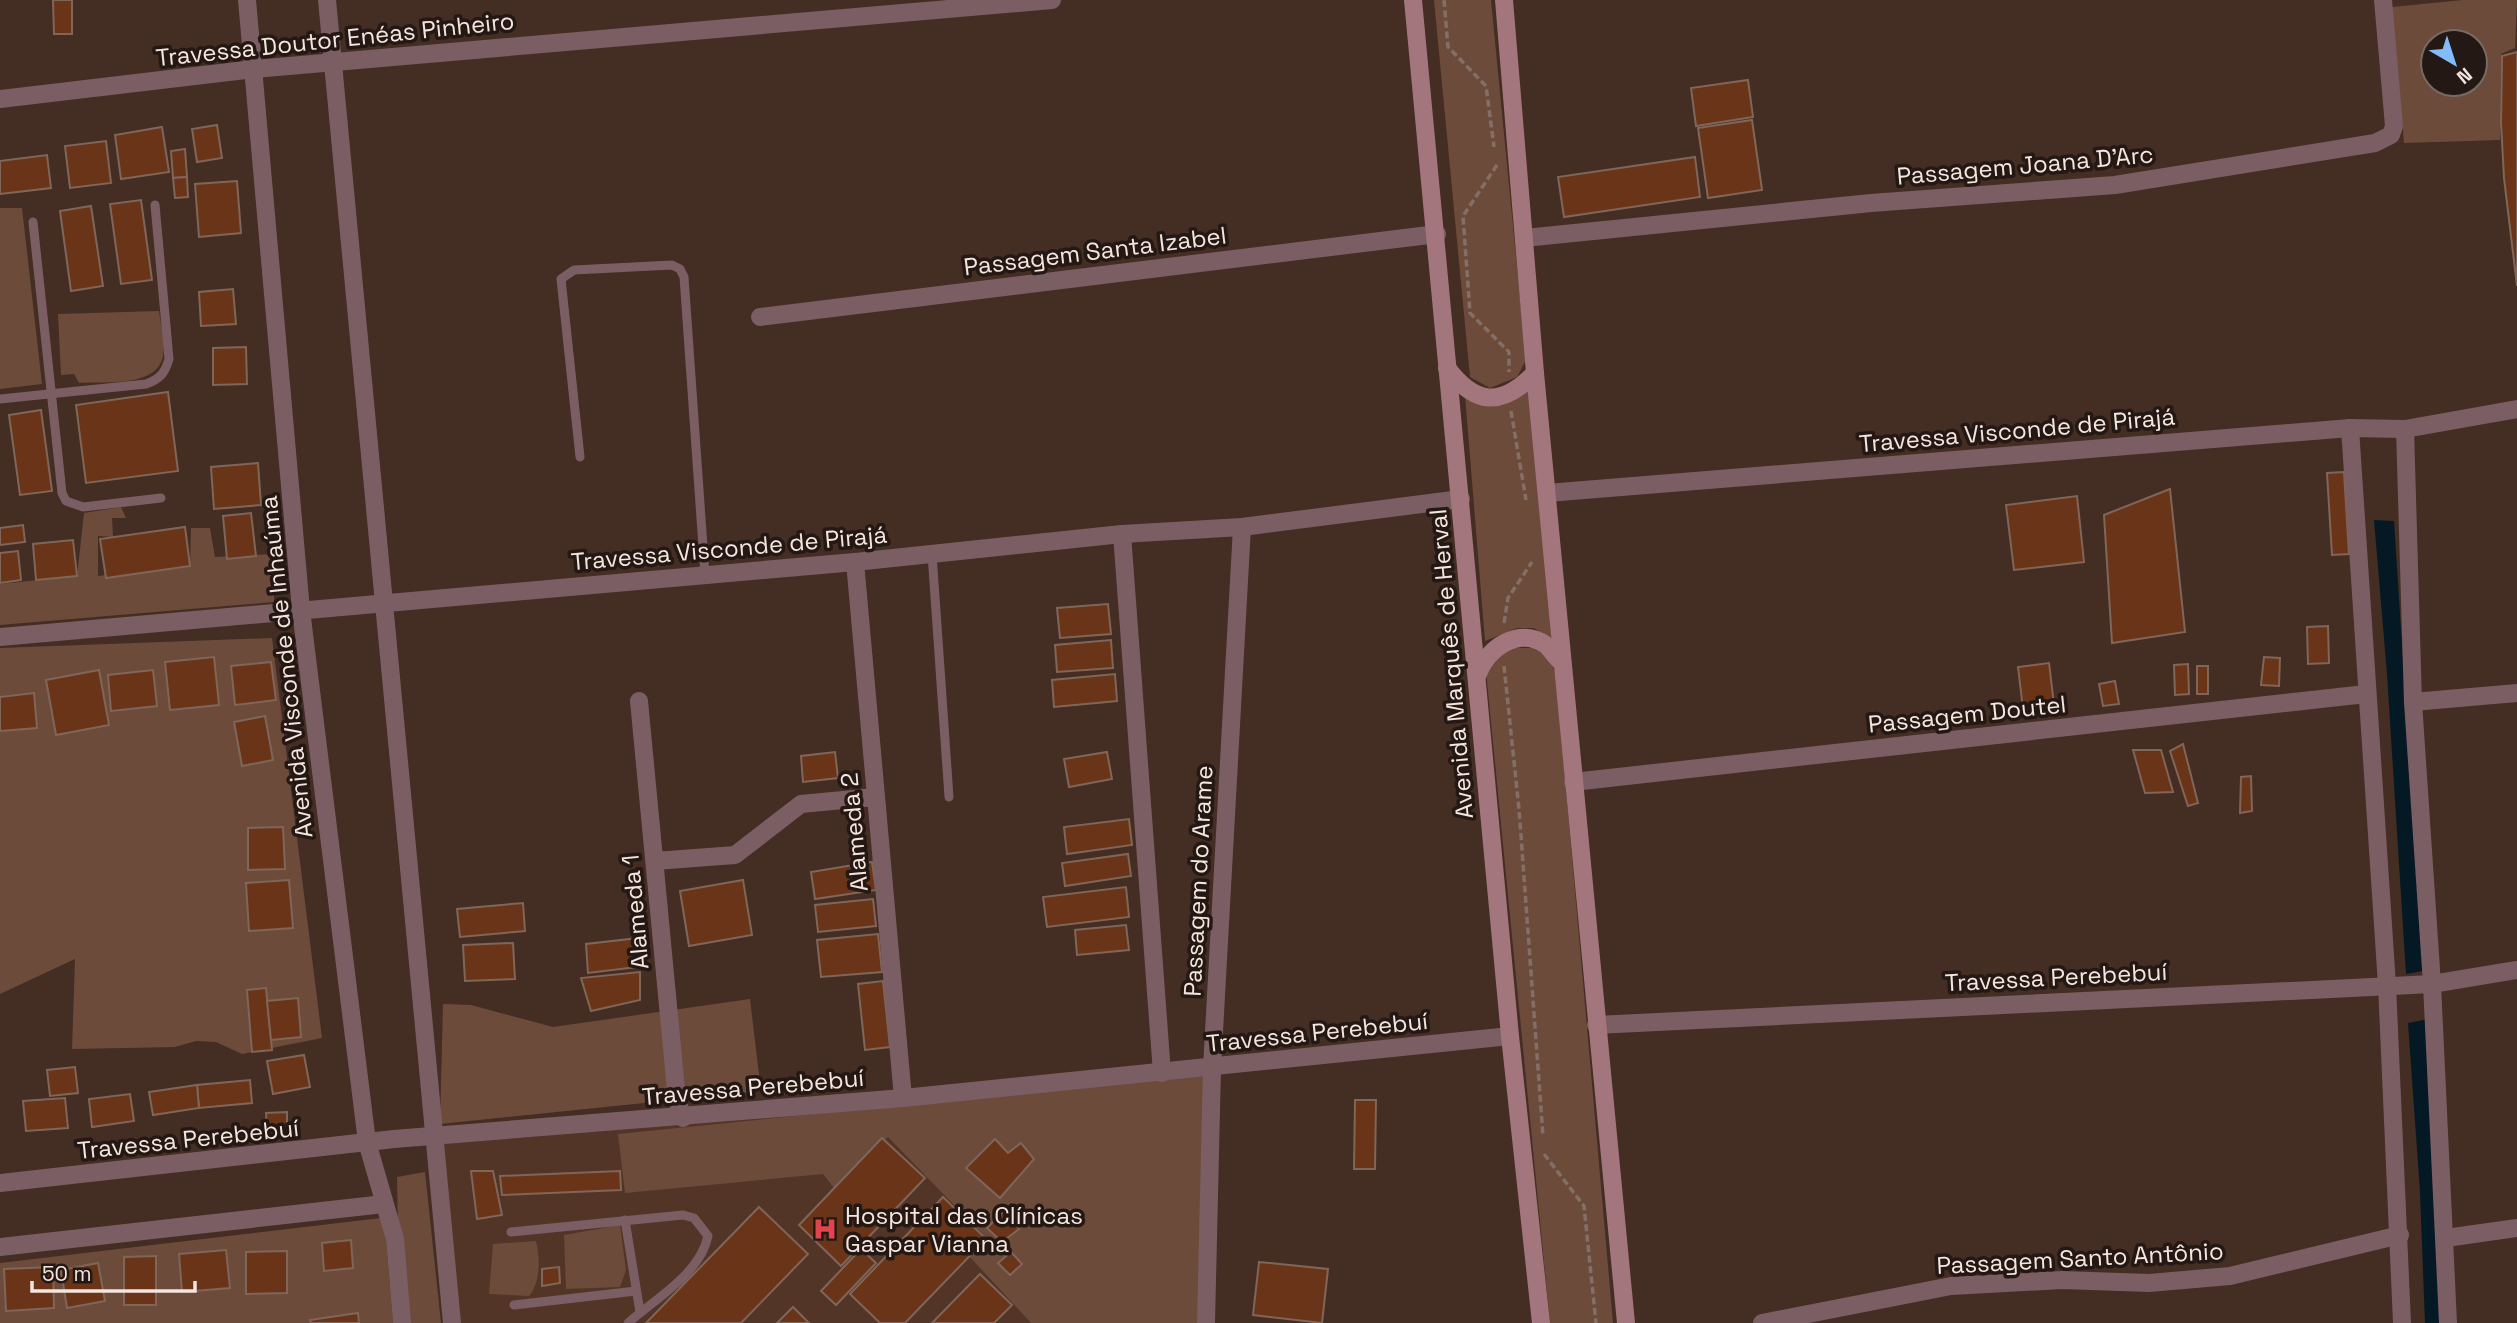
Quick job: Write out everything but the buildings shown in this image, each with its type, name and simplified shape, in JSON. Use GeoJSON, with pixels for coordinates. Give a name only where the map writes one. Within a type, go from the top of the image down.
{"type":"FeatureCollection","features":[{"type":"Feature","properties":{"kind":"main road","name":"Avenida Marquês de Herval"},"geometry":{"type":"LineString","coordinates":[[1413,0],[1510,1036],[1541,1323]]}},
{"type":"Feature","properties":{"kind":"main road"},"geometry":{"type":"LineString","coordinates":[[1504,0],[1535,373],[1626,1323]]}},
{"type":"Feature","properties":{"kind":"main road"},"geometry":{"type":"LineString","coordinates":[[1447,368],[1461,387],[1475,396],[1491,398],[1518,387],[1535,373]]}},
{"type":"Feature","properties":{"kind":"main road"},"geometry":{"type":"LineString","coordinates":[[1477,675],[1494,649],[1502,643],[1525,639],[1544,644],[1562,662]]}},
{"type":"Feature","properties":{"kind":"street","name":"Avenida Visconde de Inhaúma"},"geometry":{"type":"LineString","coordinates":[[247,0],[301,610],[367,1142],[396,1239],[402,1323]]}},
{"type":"Feature","properties":{"kind":"street"},"geometry":{"type":"LineString","coordinates":[[327,0],[452,1323]]}},
{"type":"Feature","properties":{"kind":"street","name":"Travessa Doutor Enéas Pinheiro"},"geometry":{"type":"LineString","coordinates":[[0,99],[254,69],[1052,0]]}},
{"type":"Feature","properties":{"kind":"street","name":"Passagem Joana D'Arc"},"geometry":{"type":"LineString","coordinates":[[1524,238],[1871,203],[2115,185],[2375,143],[2391,135],[2394,126],[2383,0]]}},
{"type":"Feature","properties":{"kind":"street","name":"Passagem Santa Izabel"},"geometry":{"type":"LineString","coordinates":[[760,317],[1437,234]]}},
{"type":"Feature","properties":{"kind":"street","name":"Travessa Visconde de Pirajá"},"geometry":{"type":"LineString","coordinates":[[1547,493],[2350,428],[2405,429],[2517,408]]}},
{"type":"Feature","properties":{"kind":"street","name":"Travessa Visconde de Pirajá"},"geometry":{"type":"LineString","coordinates":[[2490,415],[2517,417]]}},
{"type":"Feature","properties":{"kind":"street"},"geometry":{"type":"LineString","coordinates":[[2350,428],[2387,985],[2402,1323]]}},
{"type":"Feature","properties":{"kind":"street"},"geometry":{"type":"LineString","coordinates":[[2405,429],[2413,702],[2432,984],[2448,1323]]}},
{"type":"Feature","properties":{"kind":"street","name":"Travessa Visconde de Pirajá"},"geometry":{"type":"LineString","coordinates":[[0,637],[855,562],[1122,534],[1242,527],[1461,499]]}},
{"type":"Feature","properties":{"kind":"street","name":"Passagem do Arame"},"geometry":{"type":"LineString","coordinates":[[1206,1323],[1212,1068],[1242,527]]}},
{"type":"Feature","properties":{"kind":"street","name":"Passagem do Arame"},"geometry":{"type":"LineString","coordinates":[[1122,534],[1162,1073]]}},
{"type":"Feature","properties":{"kind":"street","name":"Alameda 2"},"geometry":{"type":"LineString","coordinates":[[855,562],[903,1098]]}},
{"type":"Feature","properties":{"kind":"street"},"geometry":{"type":"LineString","coordinates":[[2413,702],[2517,693]]}},
{"type":"Feature","properties":{"kind":"street","name":"Passagem Doutel"},"geometry":{"type":"LineString","coordinates":[[1573,782],[2366,694]]}},
{"type":"Feature","properties":{"kind":"street","name":"Alameda 1"},"geometry":{"type":"LineString","coordinates":[[639,701],[677,1100],[683,1118]]}},
{"type":"Feature","properties":{"kind":"street"},"geometry":{"type":"LineString","coordinates":[[654,861],[735,855],[801,804],[875,797]]}},
{"type":"Feature","properties":{"kind":"street","name":"Travessa Perebebuí"},"geometry":{"type":"LineString","coordinates":[[1596,1025],[2432,984],[2517,971]]}},
{"type":"Feature","properties":{"kind":"street","name":"Travessa Perebebuí"},"geometry":{"type":"LineString","coordinates":[[0,1183],[433,1135],[683,1118],[903,1098],[1510,1036]]}},
{"type":"Feature","properties":{"kind":"street"},"geometry":{"type":"LineString","coordinates":[[0,1247],[384,1204]]}},
{"type":"Feature","properties":{"kind":"street"},"geometry":{"type":"LineString","coordinates":[[2446,1238],[2517,1228]]}},
{"type":"Feature","properties":{"kind":"street","name":"Passagem Santo Antônio"},"geometry":{"type":"LineString","coordinates":[[1762,1323],[1951,1286],[2049,1280],[2149,1283],[2230,1276],[2400,1235]]}},
{"type":"Feature","properties":{"kind":"lane"},"geometry":{"type":"LineString","coordinates":[[0,400],[146,384],[158,380],[165,372],[169,359],[155,205]]}},
{"type":"Feature","properties":{"kind":"lane"},"geometry":{"type":"LineString","coordinates":[[33,222],[54,394],[62,493],[66,501],[83,507],[160,498]]}},
{"type":"Feature","properties":{"kind":"lane"},"geometry":{"type":"LineString","coordinates":[[580,457],[561,279],[574,270],[672,265],[680,269],[684,276],[705,575]]}},
{"type":"Feature","properties":{"kind":"lane"},"geometry":{"type":"LineString","coordinates":[[932,554],[949,797]]}},
{"type":"Feature","properties":{"kind":"lane"},"geometry":{"type":"LineString","coordinates":[[511,1231],[683,1215],[694,1218],[708,1236],[704,1251],[692,1268],[628,1323]]}},
{"type":"Feature","properties":{"kind":"lane"},"geometry":{"type":"LineString","coordinates":[[625,1220],[640,1312]]}},
{"type":"Feature","properties":{"kind":"lane"},"geometry":{"type":"LineString","coordinates":[[514,1305],[636,1291]]}},
{"type":"Feature","properties":{"kind":"shaded area"},"geometry":{"type":"Polygon","coordinates":[[[1434,0],[1491,0],[1526,360],[1517,377],[1490,388],[1470,377],[1434,0]]]}},
{"type":"Feature","properties":{"kind":"shaded area"},"geometry":{"type":"Polygon","coordinates":[[[2463,0],[2517,0],[2515,48],[2501,54],[2500,140],[2404,143],[2392,7],[2463,0]]]}},
{"type":"Feature","properties":{"kind":"shaded area"},"geometry":{"type":"Polygon","coordinates":[[[0,208],[22,208],[42,384],[0,389],[0,208]]]}},
{"type":"Feature","properties":{"kind":"shaded area"},"geometry":{"type":"Polygon","coordinates":[[[159,311],[163,356],[159,366],[151,373],[128,381],[79,383],[74,374],[61,375],[58,314],[159,311]]]}},
{"type":"Feature","properties":{"kind":"shaded area"},"geometry":{"type":"Polygon","coordinates":[[[1532,384],[1552,641],[1534,628],[1517,628],[1485,641],[1465,395],[1532,384]]]}},
{"type":"Feature","properties":{"kind":"shaded area"},"geometry":{"type":"Polygon","coordinates":[[[121,507],[126,518],[112,518],[113,537],[98,536],[98,576],[190,566],[191,528],[210,528],[215,557],[274,554],[274,602],[0,625],[0,584],[77,576],[84,513],[121,507]]]}},
{"type":"Feature","properties":{"kind":"shaded area"},"geometry":{"type":"Polygon","coordinates":[[[272,638],[322,1038],[242,1054],[216,1042],[196,1041],[175,1047],[72,1049],[75,959],[0,994],[0,648],[272,638]]]}},
{"type":"Feature","properties":{"kind":"shaded area"},"geometry":{"type":"Polygon","coordinates":[[[1512,648],[1532,648],[1549,656],[1556,675],[1613,1323],[1550,1323],[1486,671],[1496,656],[1512,648]]]}},
{"type":"Feature","properties":{"kind":"shaded area"},"geometry":{"type":"Polygon","coordinates":[[[750,999],[761,1091],[440,1124],[443,1004],[471,1005],[553,1027],[750,999]]]}},
{"type":"Feature","properties":{"kind":"shaded area"},"geometry":{"type":"Polygon","coordinates":[[[1207,1074],[1202,1323],[1031,1323],[969,1256],[986,1238],[888,1137],[834,1188],[823,1174],[625,1193],[618,1134],[1207,1074]]]}},
{"type":"Feature","properties":{"kind":"shaded area","name":"Hospital das Clínicas Gaspar Vianna"},"geometry":{"type":"Polygon","coordinates":[[[903,1098],[1206,1323],[452,1323],[433,1135],[903,1098]]]}},
{"type":"Feature","properties":{"kind":"shaded area"},"geometry":{"type":"Polygon","coordinates":[[[425,1172],[441,1323],[400,1323],[397,1177],[425,1172]]]}},
{"type":"Feature","properties":{"kind":"shaded area"},"geometry":{"type":"Polygon","coordinates":[[[381,1218],[386,1240],[393,1323],[0,1323],[0,1263],[381,1218]]]}},
{"type":"Feature","properties":{"kind":"shaded area"},"geometry":{"type":"Polygon","coordinates":[[[620,1225],[626,1270],[620,1287],[566,1289],[564,1235],[620,1225]]]}},
{"type":"Feature","properties":{"kind":"shaded area"},"geometry":{"type":"Polygon","coordinates":[[[536,1241],[538,1270],[536,1284],[529,1296],[489,1294],[493,1244],[536,1241]]]}},
{"type":"Feature","properties":{"kind":"water"},"geometry":{"type":"Polygon","coordinates":[[[2374,520],[2394,521],[2423,971],[2406,974],[2387,674],[2374,520]]]}},
{"type":"Feature","properties":{"kind":"water"},"geometry":{"type":"Polygon","coordinates":[[[2428,1019],[2445,1323],[2425,1323],[2420,1192],[2408,1023],[2428,1019]]]}},
{"type":"Feature","properties":{"kind":"place","name":"Hospital das Clínicas Gaspar Vianna"},"geometry":{"type":"Point","coordinates":[825,1229]}}]}
